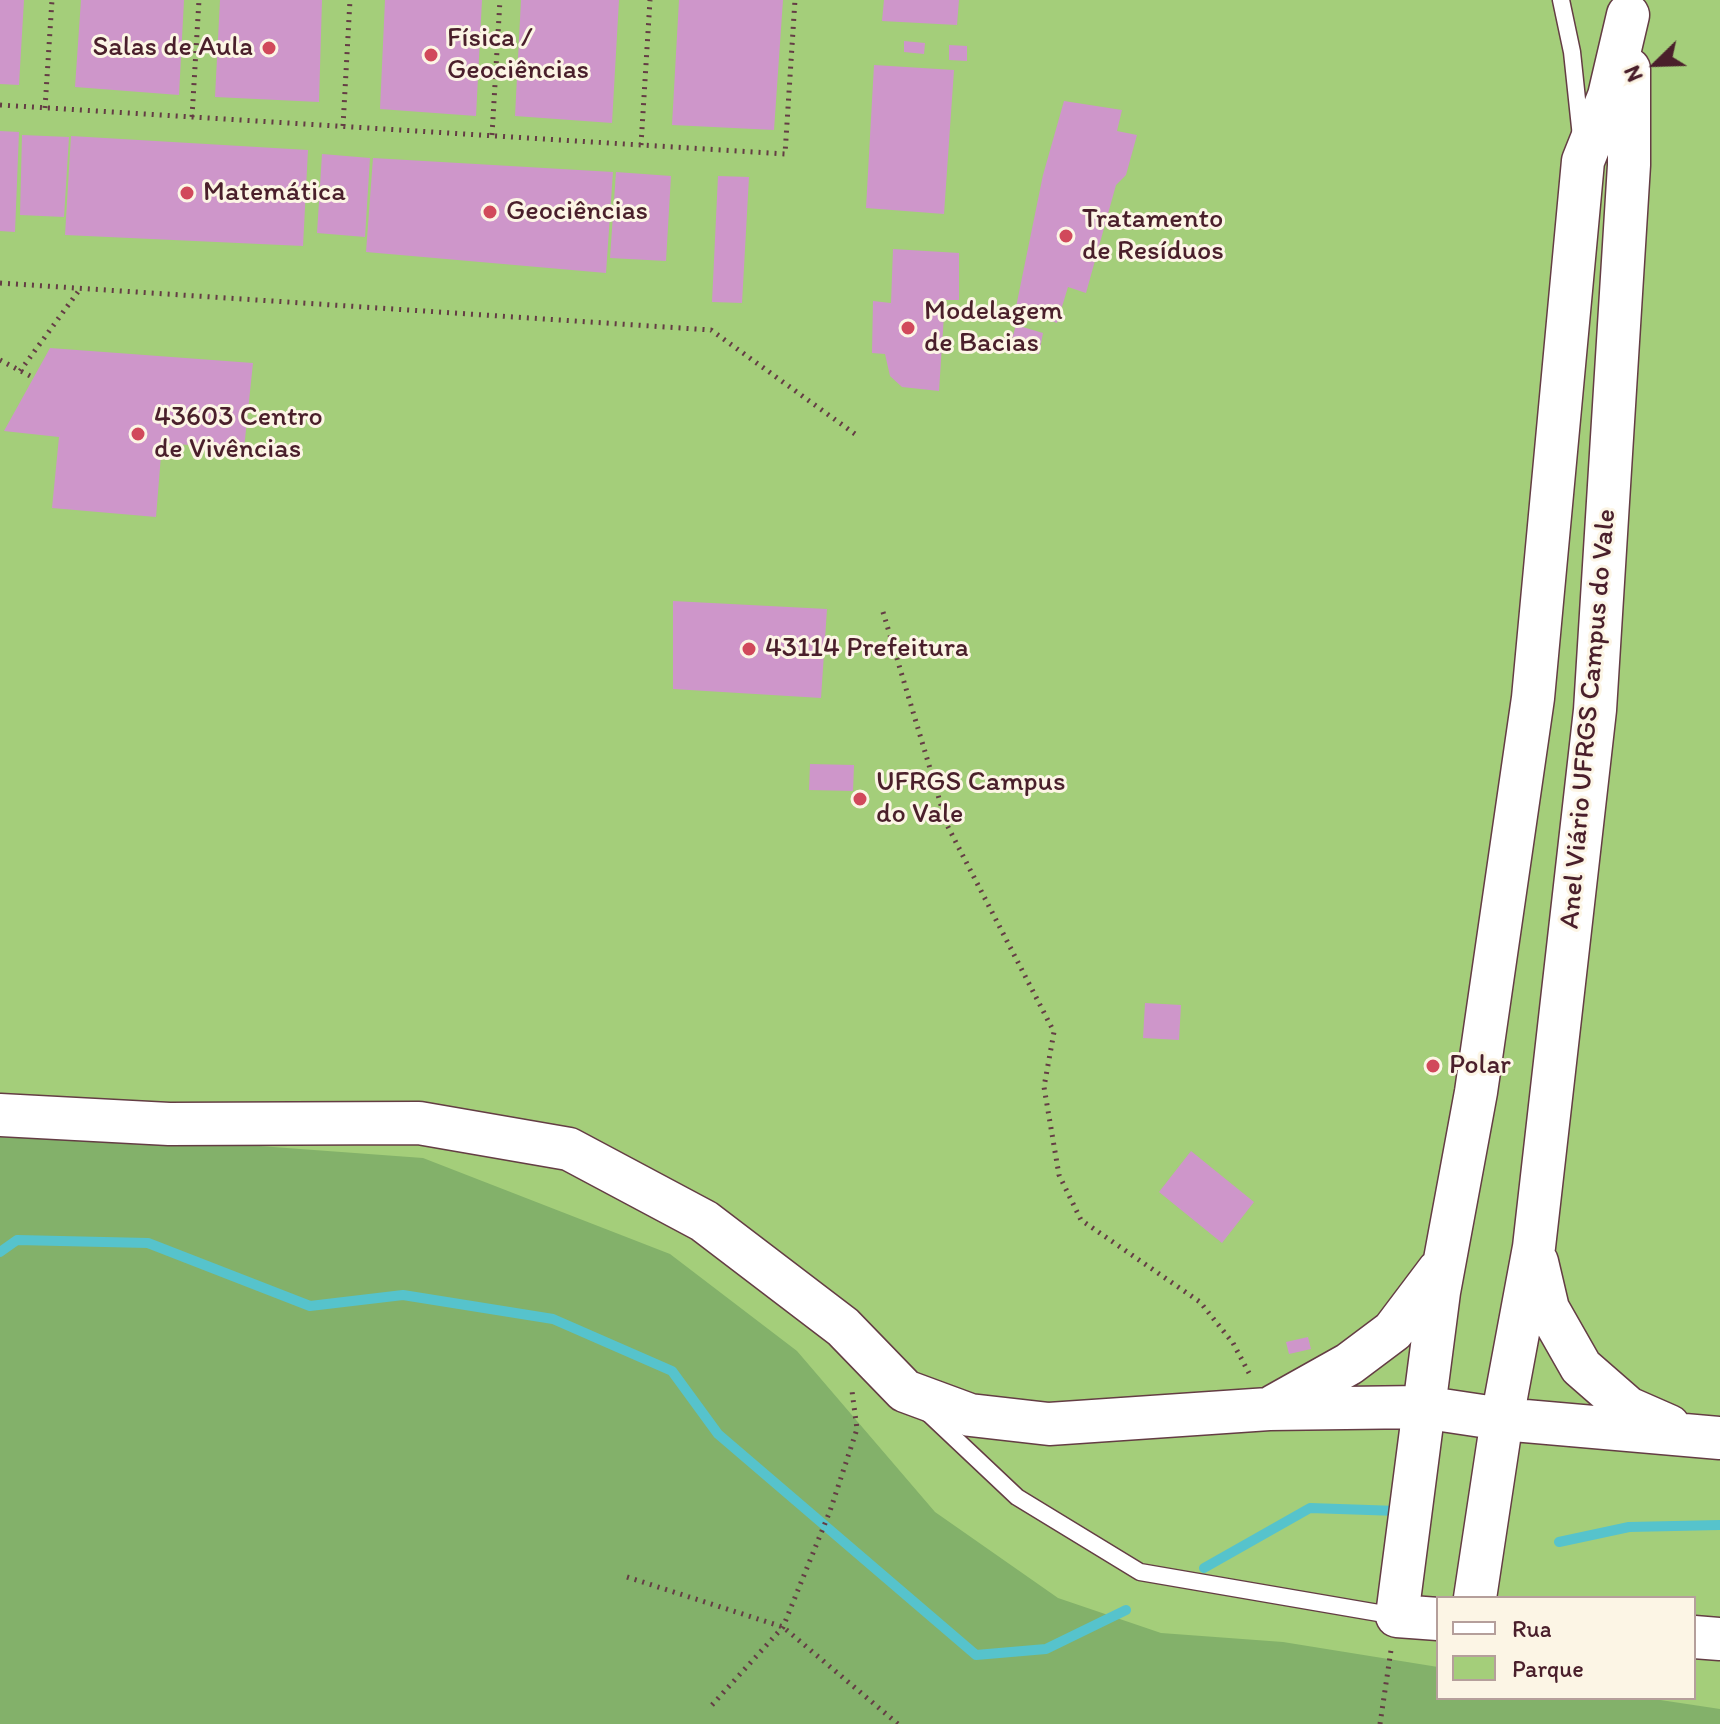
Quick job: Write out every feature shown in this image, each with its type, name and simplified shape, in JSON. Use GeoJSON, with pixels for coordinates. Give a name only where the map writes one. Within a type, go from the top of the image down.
{"type":"FeatureCollection","features":[{"type":"Feature","properties":{"kind":"street","name":"Anel Viário UFRGS Campus do Vale"},"geometry":{"type":"LineString","coordinates":[[1397,1616],[1422,1407],[1443,1266],[1476,1092],[1533,698],[1583,161],[1609,96],[1627,8]]}},
{"type":"Feature","properties":{"kind":"street","name":"Anel Viário UFRGS Campus do Vale"},"geometry":{"type":"LineString","coordinates":[[1475,1596],[1508,1420],[1534,1247],[1595,710],[1629,165],[1627,8]]}},
{"type":"Feature","properties":{"kind":"street"},"geometry":{"type":"LineString","coordinates":[[0,1115],[169,1124],[419,1123],[569,1149],[704,1221],[843,1327],[905,1391],[970,1415],[1049,1424],[1269,1409],[1422,1407],[1508,1420],[1704,1436]]}},
{"type":"Feature","properties":{"kind":"street"},"geometry":{"type":"LineString","coordinates":[[1534,1247],[1548,1309],[1581,1367],[1628,1408],[1704,1436]]}},
{"type":"Feature","properties":{"kind":"street"},"geometry":{"type":"LineString","coordinates":[[1269,1409],[1349,1364],[1393,1331],[1443,1266]]}},
{"type":"Feature","properties":{"kind":"street","name":"Anel Viário UFRGS Campus do Vale"},"geometry":{"type":"LineString","coordinates":[[1490,1596],[1508,1420]]}},
{"type":"Feature","properties":{"kind":"street"},"geometry":{"type":"LineString","coordinates":[[1397,1616],[1436,1619]]}},
{"type":"Feature","properties":{"kind":"street"},"geometry":{"type":"LineString","coordinates":[[1696,1637],[1720,1639]]}},
{"type":"Feature","properties":{"kind":"lane"},"geometry":{"type":"LineString","coordinates":[[1561,0],[1572,52],[1583,161]]}},
{"type":"Feature","properties":{"kind":"lane"},"geometry":{"type":"LineString","coordinates":[[905,1391],[1017,1497],[1140,1572],[1397,1616]]}},
{"type":"Feature","properties":{"kind":"path"},"geometry":{"type":"LineString","coordinates":[[45,108],[52,0]]}},
{"type":"Feature","properties":{"kind":"path"},"geometry":{"type":"LineString","coordinates":[[192,117],[199,0]]}},
{"type":"Feature","properties":{"kind":"path"},"geometry":{"type":"LineString","coordinates":[[343,126],[350,0]]}},
{"type":"Feature","properties":{"kind":"path"},"geometry":{"type":"LineString","coordinates":[[492,135],[500,0]]}},
{"type":"Feature","properties":{"kind":"path"},"geometry":{"type":"LineString","coordinates":[[641,145],[650,0]]}},
{"type":"Feature","properties":{"kind":"path"},"geometry":{"type":"LineString","coordinates":[[0,105],[785,154],[795,0]]}},
{"type":"Feature","properties":{"kind":"path"},"geometry":{"type":"LineString","coordinates":[[0,283],[711,330],[855,434]]}},
{"type":"Feature","properties":{"kind":"path"},"geometry":{"type":"LineString","coordinates":[[20,371],[80,289]]}},
{"type":"Feature","properties":{"kind":"path"},"geometry":{"type":"LineString","coordinates":[[0,360],[34,378]]}},
{"type":"Feature","properties":{"kind":"path"},"geometry":{"type":"LineString","coordinates":[[883,612],[947,825],[1054,1032],[1044,1087],[1059,1175],[1081,1220],[1200,1302],[1233,1343],[1269,1409]]}},
{"type":"Feature","properties":{"kind":"path"},"geometry":{"type":"LineString","coordinates":[[712,1705],[783,1627],[830,1511],[857,1429],[851,1385]]}},
{"type":"Feature","properties":{"kind":"path"},"geometry":{"type":"LineString","coordinates":[[627,1577],[783,1627],[898,1724]]}},
{"type":"Feature","properties":{"kind":"path"},"geometry":{"type":"LineString","coordinates":[[1380,1724],[1397,1616]]}},
{"type":"Feature","properties":{"kind":"green space","name":"UFRGS Campus do Vale"},"geometry":{"type":"Polygon","coordinates":[[[0,0],[1720,0],[1720,1724],[0,1724],[0,0]]]}},
{"type":"Feature","properties":{"kind":"green space"},"geometry":{"type":"Polygon","coordinates":[[[0,1127],[423,1158],[670,1254],[797,1351],[935,1512],[1058,1598],[1161,1633],[1283,1642],[1436,1667],[1436,1700],[1660,1700],[1720,1709],[1720,1724],[0,1724],[0,1127]]]}},
{"type":"Feature","properties":{"kind":"building"},"geometry":{"type":"Polygon","coordinates":[[[0,0],[24,0],[19,85],[0,84],[0,0]]]}},
{"type":"Feature","properties":{"kind":"building","name":"Salas de Aula"},"geometry":{"type":"Polygon","coordinates":[[[81,0],[184,0],[179,95],[75,87],[81,0]]]}},
{"type":"Feature","properties":{"kind":"building","name":"Salas de Aula"},"geometry":{"type":"Polygon","coordinates":[[[220,0],[322,0],[319,102],[215,97],[220,0]]]}},
{"type":"Feature","properties":{"kind":"building","name":"Física / Geociências"},"geometry":{"type":"Polygon","coordinates":[[[385,0],[482,0],[476,116],[380,109],[385,0]]]}},
{"type":"Feature","properties":{"kind":"building","name":"Geociências"},"geometry":{"type":"Polygon","coordinates":[[[521,0],[619,0],[612,123],[515,116],[521,0]]]}},
{"type":"Feature","properties":{"kind":"building","name":"Geociências"},"geometry":{"type":"Polygon","coordinates":[[[679,0],[783,0],[774,130],[672,125],[679,0]]]}},
{"type":"Feature","properties":{"kind":"building"},"geometry":{"type":"Polygon","coordinates":[[[884,0],[959,0],[957,25],[882,21],[884,0]]]}},
{"type":"Feature","properties":{"kind":"building"},"geometry":{"type":"Polygon","coordinates":[[[904,41],[925,43],[924,54],[904,52],[904,41]]]}},
{"type":"Feature","properties":{"kind":"building"},"geometry":{"type":"Polygon","coordinates":[[[949,45],[967,46],[967,61],[949,60],[949,45]]]}},
{"type":"Feature","properties":{"kind":"building"},"geometry":{"type":"Polygon","coordinates":[[[874,65],[954,70],[944,214],[866,208],[874,65]]]}},
{"type":"Feature","properties":{"kind":"building","name":"Tratamento de Resíduos"},"geometry":{"type":"Polygon","coordinates":[[[1064,101],[1122,110],[1117,131],[1137,135],[1126,175],[1116,185],[1086,293],[1068,287],[1057,323],[1016,307],[1043,175],[1064,101]]]}},
{"type":"Feature","properties":{"kind":"building"},"geometry":{"type":"Polygon","coordinates":[[[0,131],[19,132],[15,232],[0,231],[0,131]]]}},
{"type":"Feature","properties":{"kind":"building"},"geometry":{"type":"Polygon","coordinates":[[[22,135],[69,137],[64,217],[20,215],[22,135]]]}},
{"type":"Feature","properties":{"kind":"building","name":"Matemática"},"geometry":{"type":"Polygon","coordinates":[[[71,136],[308,150],[303,246],[65,235],[71,136]]]}},
{"type":"Feature","properties":{"kind":"building"},"geometry":{"type":"Polygon","coordinates":[[[322,154],[370,158],[365,237],[317,233],[322,154]]]}},
{"type":"Feature","properties":{"kind":"building","name":"Geociências"},"geometry":{"type":"Polygon","coordinates":[[[373,158],[613,172],[606,273],[366,252],[373,158]]]}},
{"type":"Feature","properties":{"kind":"building"},"geometry":{"type":"Polygon","coordinates":[[[616,172],[671,176],[666,261],[610,258],[616,172]]]}},
{"type":"Feature","properties":{"kind":"building"},"geometry":{"type":"Polygon","coordinates":[[[718,176],[749,177],[742,303],[712,302],[718,176]]]}},
{"type":"Feature","properties":{"kind":"building","name":"Modelagem de Bacias"},"geometry":{"type":"Polygon","coordinates":[[[893,249],[959,253],[959,300],[945,300],[939,391],[902,387],[890,376],[885,354],[872,353],[873,301],[891,303],[893,249]]]}},
{"type":"Feature","properties":{"kind":"building"},"geometry":{"type":"Polygon","coordinates":[[[1016,325],[1043,333],[1039,354],[1010,346],[1016,325]]]}},
{"type":"Feature","properties":{"kind":"building","name":"43603 Centro de Vivências"},"geometry":{"type":"Polygon","coordinates":[[[50,348],[253,363],[244,449],[162,443],[156,517],[52,508],[59,437],[4,431],[50,348]]]}},
{"type":"Feature","properties":{"kind":"building","name":"43114 Prefeitura"},"geometry":{"type":"Polygon","coordinates":[[[673,601],[827,609],[821,698],[673,689],[673,601]]]}},
{"type":"Feature","properties":{"kind":"building"},"geometry":{"type":"Polygon","coordinates":[[[810,764],[854,765],[853,791],[809,790],[810,764]]]}},
{"type":"Feature","properties":{"kind":"building"},"geometry":{"type":"Polygon","coordinates":[[[1145,1003],[1181,1005],[1179,1040],[1143,1038],[1145,1003]]]}},
{"type":"Feature","properties":{"kind":"building"},"geometry":{"type":"Polygon","coordinates":[[[1191,1151],[1254,1202],[1222,1243],[1159,1192],[1191,1151]]]}},
{"type":"Feature","properties":{"kind":"building"},"geometry":{"type":"Polygon","coordinates":[[[1308,1337],[1311,1349],[1289,1354],[1286,1342],[1308,1337]]]}},
{"type":"Feature","properties":{"kind":"waterway"},"geometry":{"type":"LineString","coordinates":[[0,1252],[17,1240],[148,1243],[310,1306],[403,1295],[553,1319],[672,1371],[718,1434],[976,1655],[1046,1649],[1126,1610]]}},
{"type":"Feature","properties":{"kind":"waterway"},"geometry":{"type":"LineString","coordinates":[[1204,1568],[1310,1508],[1398,1511]]}},
{"type":"Feature","properties":{"kind":"waterway"},"geometry":{"type":"LineString","coordinates":[[1559,1542],[1629,1527],[1720,1525]]}},
{"type":"Feature","properties":{"kind":"place","name":"Salas de Aula"},"geometry":{"type":"Point","coordinates":[269,48]}},
{"type":"Feature","properties":{"kind":"place","name":"Física / Geociências"},"geometry":{"type":"Point","coordinates":[431,55]}},
{"type":"Feature","properties":{"kind":"place","name":"Matemática"},"geometry":{"type":"Point","coordinates":[187,193]}},
{"type":"Feature","properties":{"kind":"place","name":"Geociências"},"geometry":{"type":"Point","coordinates":[490,212]}},
{"type":"Feature","properties":{"kind":"place","name":"Tratamento de Resíduos"},"geometry":{"type":"Point","coordinates":[1066,236]}},
{"type":"Feature","properties":{"kind":"place","name":"Modelagem de Bacias"},"geometry":{"type":"Point","coordinates":[908,328]}},
{"type":"Feature","properties":{"kind":"place","name":"43603 Centro de Vivências"},"geometry":{"type":"Point","coordinates":[138,434]}},
{"type":"Feature","properties":{"kind":"place","name":"43114 Prefeitura"},"geometry":{"type":"Point","coordinates":[749,649]}},
{"type":"Feature","properties":{"kind":"place","name":"UFRGS Campus do Vale"},"geometry":{"type":"Point","coordinates":[860,799]}},
{"type":"Feature","properties":{"kind":"place","name":"Polar"},"geometry":{"type":"Point","coordinates":[1433,1066]}}]}
